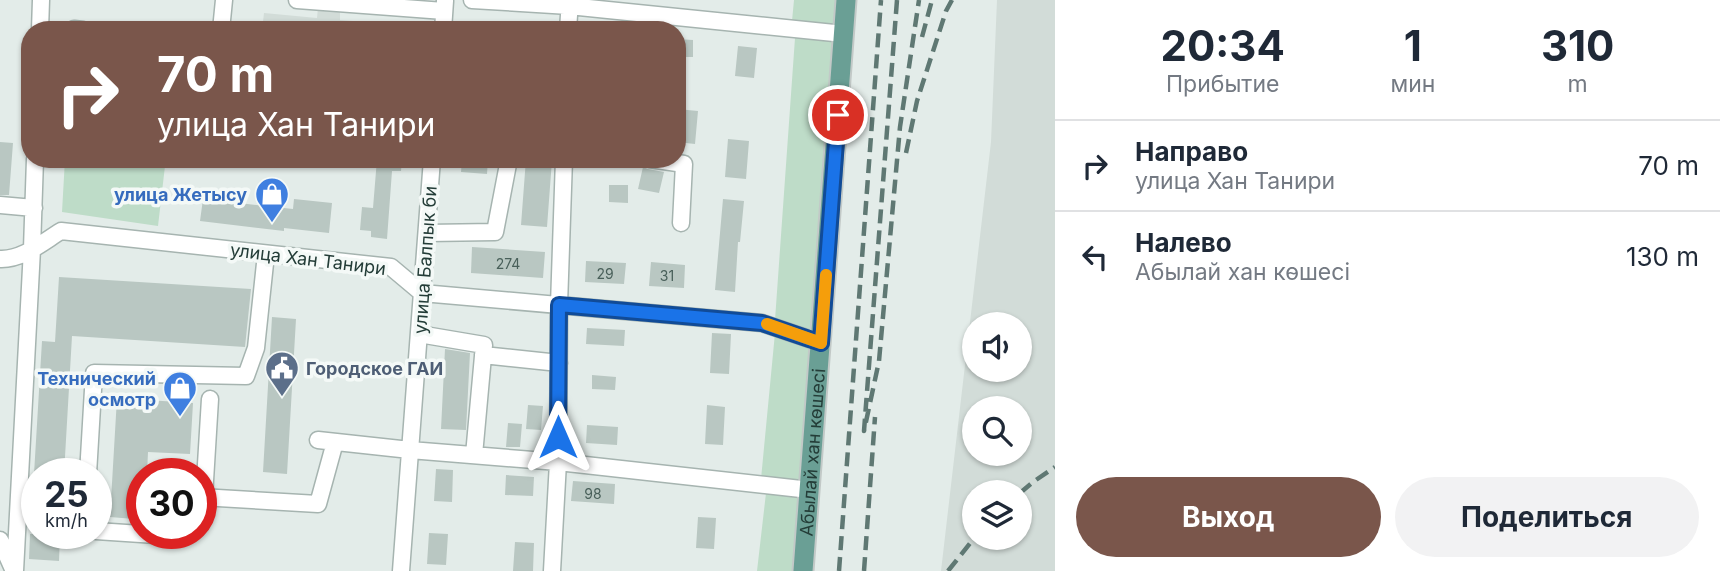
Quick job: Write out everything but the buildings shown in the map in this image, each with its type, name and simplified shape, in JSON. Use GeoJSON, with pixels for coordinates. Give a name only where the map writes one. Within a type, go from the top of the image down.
{"type":"FeatureCollection","features":[{"type":"Feature","properties":{"kind":"main road","name":"Абылай хан көшесі"},"geometry":{"type":"LineString","coordinates":[[803,571],[846,0]]}},
{"type":"Feature","properties":{"kind":"street"},"geometry":{"type":"LineString","coordinates":[[40,21],[41,0]]}},
{"type":"Feature","properties":{"kind":"street"},"geometry":{"type":"LineString","coordinates":[[222,21],[224,0]]}},
{"type":"Feature","properties":{"kind":"street"},"geometry":{"type":"LineString","coordinates":[[296,0],[445,5]]}},
{"type":"Feature","properties":{"kind":"street"},"geometry":{"type":"LineString","coordinates":[[472,0],[644,7],[844,34]]}},
{"type":"Feature","properties":{"kind":"street"},"geometry":{"type":"LineString","coordinates":[[568,21],[569,3]]}},
{"type":"Feature","properties":{"kind":"street"},"geometry":{"type":"LineString","coordinates":[[14,571],[35,168]]}},
{"type":"Feature","properties":{"kind":"street","name":"улица Балпык би"},"geometry":{"type":"LineString","coordinates":[[401,571],[431,168]]}},
{"type":"Feature","properties":{"kind":"street"},"geometry":{"type":"LineString","coordinates":[[427,233],[495,232],[507,168]]}},
{"type":"Feature","properties":{"kind":"street"},"geometry":{"type":"LineString","coordinates":[[552,571],[558,462],[564,168]]}},
{"type":"Feature","properties":{"kind":"street"},"geometry":{"type":"LineString","coordinates":[[681,223],[684,168]]}},
{"type":"Feature","properties":{"kind":"street"},"geometry":{"type":"LineString","coordinates":[[0,205],[34,208]]}},
{"type":"Feature","properties":{"kind":"street","name":"улица Хан Танири"},"geometry":{"type":"LineString","coordinates":[[0,259],[10,260],[61,231],[391,267],[422,293]]}},
{"type":"Feature","properties":{"kind":"street"},"geometry":{"type":"LineString","coordinates":[[89,458],[94,373],[246,376],[256,348],[266,254]]}},
{"type":"Feature","properties":{"kind":"street"},"geometry":{"type":"LineString","coordinates":[[422,293],[762,323],[821,343]]}},
{"type":"Feature","properties":{"kind":"street"},"geometry":{"type":"LineString","coordinates":[[419,334],[484,345],[474,455]]}},
{"type":"Feature","properties":{"kind":"street"},"geometry":{"type":"LineString","coordinates":[[483,355],[559,363]]}},
{"type":"Feature","properties":{"kind":"street"},"geometry":{"type":"LineString","coordinates":[[206,458],[210,399]]}},
{"type":"Feature","properties":{"kind":"street"},"geometry":{"type":"LineString","coordinates":[[318,440],[558,462],[810,490]]}},
{"type":"Feature","properties":{"kind":"street"},"geometry":{"type":"LineString","coordinates":[[217,498],[318,504],[335,442]]}},
{"type":"Feature","properties":{"kind":"street"},"geometry":{"type":"LineString","coordinates":[[0,540],[14,571]]}},
{"type":"Feature","properties":{"kind":"shaded area"},"geometry":{"type":"Polygon","coordinates":[[[997,0],[1055,0],[1055,571],[941,571],[963,382],[1032,382],[1032,312],[971,312],[991,142],[997,0]]]}},
{"type":"Feature","properties":{"kind":"shaded area"},"geometry":{"type":"Polygon","coordinates":[[[318,8],[340,10],[340,20],[353,21],[263,21],[264,13],[317,18],[318,8]]]}},
{"type":"Feature","properties":{"kind":"green space"},"geometry":{"type":"Polygon","coordinates":[[[794,0],[841,0],[839,30],[792,21],[794,0]]]}},
{"type":"Feature","properties":{"kind":"green space"},"geometry":{"type":"Polygon","coordinates":[[[795,38],[836,41],[815,333],[775,320],[795,38]]]}},
{"type":"Feature","properties":{"kind":"green space"},"geometry":{"type":"Polygon","coordinates":[[[64,168],[165,168],[158,226],[62,212],[64,168]]]}},
{"type":"Feature","properties":{"kind":"green space"},"geometry":{"type":"Polygon","coordinates":[[[775,333],[816,348],[806,486],[761,479],[775,333]]]}},
{"type":"Feature","properties":{"kind":"green space"},"geometry":{"type":"Polygon","coordinates":[[[766,493],[806,495],[800,571],[757,571],[766,493]]]}},
{"type":"Feature","properties":{"kind":"railway"},"geometry":{"type":"LineString","coordinates":[[839,571],[881,0]]}},
{"type":"Feature","properties":{"kind":"railway"},"geometry":{"type":"LineString","coordinates":[[897,0],[864,431],[879,361],[900,127],[919,0]]}},
{"type":"Feature","properties":{"kind":"railway"},"geometry":{"type":"LineString","coordinates":[[922,37],[932,0]]}},
{"type":"Feature","properties":{"kind":"railway"},"geometry":{"type":"LineString","coordinates":[[906,153],[917,101],[952,0]]}},
{"type":"Feature","properties":{"kind":"railway"},"geometry":{"type":"LineString","coordinates":[[864,571],[875,417]]}},
{"type":"Feature","properties":{"kind":"railway"},"geometry":{"type":"LineString","coordinates":[[1032,483],[1055,467]]}},
{"type":"Feature","properties":{"kind":"railway"},"geometry":{"type":"LineString","coordinates":[[948,571],[965,550]]}},
{"type":"Feature","properties":{"kind":"slow traffic"},"geometry":{"type":"LineString","coordinates":[[767,324],[821,343],[826,275]]}},
{"type":"Feature","properties":{"kind":"place","name":"улица Жетысу"},"geometry":{"type":"Point","coordinates":[272,224]}},
{"type":"Feature","properties":{"kind":"place","name":"Городское ГАИ"},"geometry":{"type":"Point","coordinates":[282,398]}},
{"type":"Feature","properties":{"kind":"place","name":"Технический осмотр"},"geometry":{"type":"Point","coordinates":[180,418]}},
{"type":"Feature","properties":{"kind":"route"},"geometry":{"type":"LineString","coordinates":[[558,437],[559,305],[762,323],[821,343],[838,115]]}}]}
